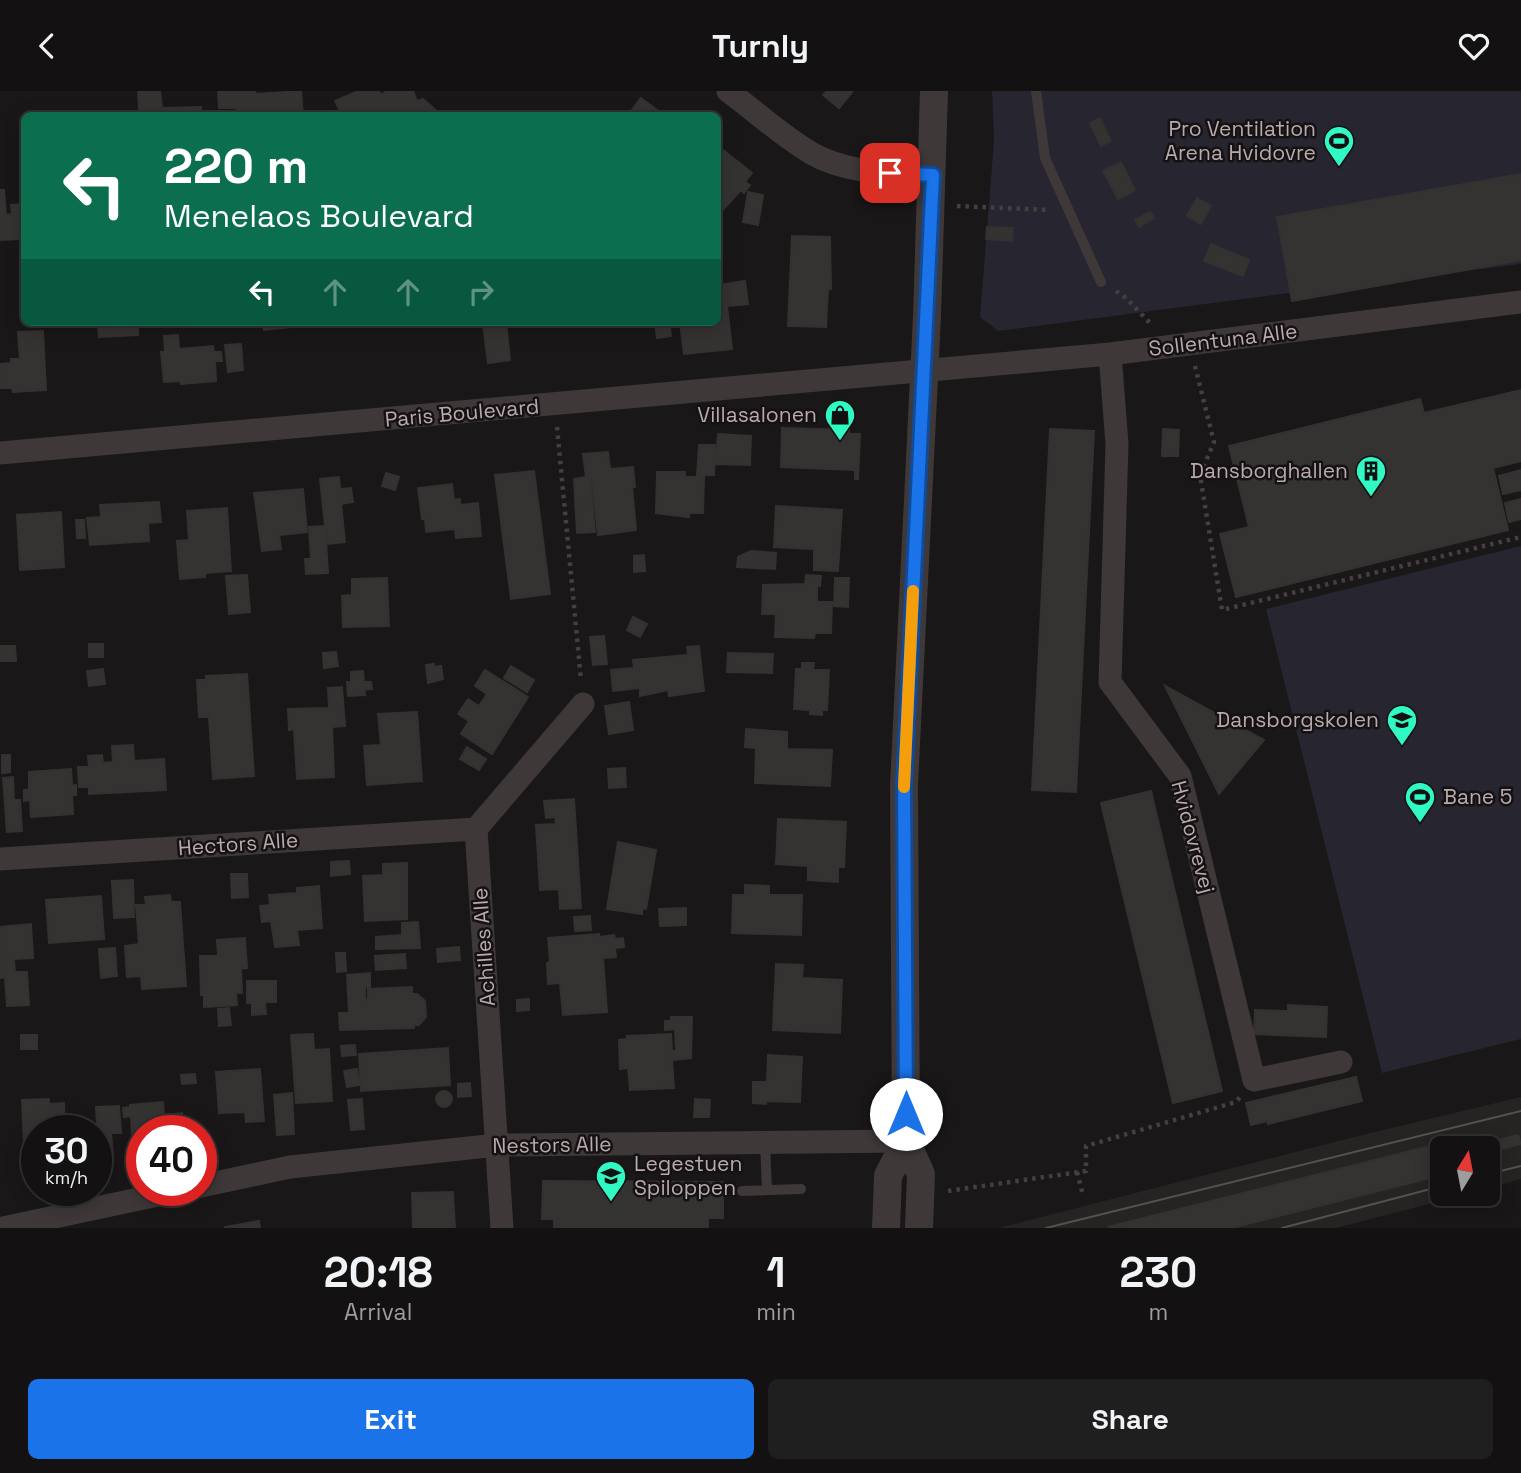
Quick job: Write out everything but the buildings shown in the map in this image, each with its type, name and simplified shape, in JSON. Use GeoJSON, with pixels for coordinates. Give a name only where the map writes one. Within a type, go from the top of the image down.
{"type":"FeatureCollection","features":[{"type":"Feature","properties":{"kind":"street"},"geometry":{"type":"LineString","coordinates":[[729,91],[812,154],[839,165],[869,171],[933,175]]}},
{"type":"Feature","properties":{"kind":"street"},"geometry":{"type":"LineString","coordinates":[[919,1228],[921,1174],[906,1142],[904,785],[932,204],[934,91]]}},
{"type":"Feature","properties":{"kind":"street","name":"Sollentuna Alle"},"geometry":{"type":"LineString","coordinates":[[924,371],[1110,354],[1521,302]]}},
{"type":"Feature","properties":{"kind":"street","name":"Hvidovrevej"},"geometry":{"type":"LineString","coordinates":[[1110,354],[1117,444],[1110,682],[1180,776],[1254,1080]]}},
{"type":"Feature","properties":{"kind":"street","name":"Paris Boulevard"},"geometry":{"type":"LineString","coordinates":[[0,453],[924,371]]}},
{"type":"Feature","properties":{"kind":"street"},"geometry":{"type":"LineString","coordinates":[[476,829],[583,704]]}},
{"type":"Feature","properties":{"kind":"street","name":"Hectors Alle"},"geometry":{"type":"LineString","coordinates":[[0,859],[476,829]]}},
{"type":"Feature","properties":{"kind":"street","name":"Achilles Alle"},"geometry":{"type":"LineString","coordinates":[[476,829],[502,1228]]}},
{"type":"Feature","properties":{"kind":"street"},"geometry":{"type":"LineString","coordinates":[[1254,1080],[1341,1062]]}},
{"type":"Feature","properties":{"kind":"street"},"geometry":{"type":"LineString","coordinates":[[886,1228],[888,1176],[906,1142]]}},
{"type":"Feature","properties":{"kind":"street","name":"Nestors Alle"},"geometry":{"type":"LineString","coordinates":[[217,1183],[290,1167],[497,1145],[906,1142]]}},
{"type":"Feature","properties":{"kind":"street"},"geometry":{"type":"LineString","coordinates":[[3,1228],[126,1202]]}},
{"type":"Feature","properties":{"kind":"lane"},"geometry":{"type":"LineString","coordinates":[[1037,91],[1045,158],[1101,282]]}},
{"type":"Feature","properties":{"kind":"lane"},"geometry":{"type":"LineString","coordinates":[[765,1143],[767,1190]]}},
{"type":"Feature","properties":{"kind":"lane"},"geometry":{"type":"LineString","coordinates":[[741,1191],[801,1189]]}},
{"type":"Feature","properties":{"kind":"path"},"geometry":{"type":"LineString","coordinates":[[932,204],[1069,211]]}},
{"type":"Feature","properties":{"kind":"path"},"geometry":{"type":"LineString","coordinates":[[1101,282],[1126,297],[1181,345],[1214,442],[1200,475],[1222,610],[1521,537]]}},
{"type":"Feature","properties":{"kind":"path"},"geometry":{"type":"LineString","coordinates":[[554,405],[583,704]]}},
{"type":"Feature","properties":{"kind":"path"},"geometry":{"type":"LineString","coordinates":[[920,1195],[1086,1171],[1086,1146],[1236,1102],[1254,1080]]}},
{"type":"Feature","properties":{"kind":"path"},"geometry":{"type":"LineString","coordinates":[[1077,1172],[1083,1195]]}},
{"type":"Feature","properties":{"kind":"shaded area"},"geometry":{"type":"Polygon","coordinates":[[[992,91],[1521,91],[1521,264],[1450,273],[1292,301],[1290,293],[998,331],[980,317],[994,140],[992,91]]]}},
{"type":"Feature","properties":{"kind":"shaded area","name":"Bane 5"},"geometry":{"type":"Polygon","coordinates":[[[1521,546],[1521,1039],[1382,1073],[1266,609],[1521,546]]]}},
{"type":"Feature","properties":{"kind":"shaded area"},"geometry":{"type":"Polygon","coordinates":[[[1521,1097],[1521,1179],[1500,1185],[1500,1136],[1430,1136],[1430,1204],[1336,1228],[998,1228],[1521,1097]]]}},
{"type":"Feature","properties":{"kind":"tram line"},"geometry":{"type":"LineString","coordinates":[[1046,1228],[1521,1111]]}},
{"type":"Feature","properties":{"kind":"tram line"},"geometry":{"type":"LineString","coordinates":[[1500,1171],[1521,1166]]}},
{"type":"Feature","properties":{"kind":"tram line"},"geometry":{"type":"LineString","coordinates":[[1282,1228],[1430,1189]]}},
{"type":"Feature","properties":{"kind":"slow traffic"},"geometry":{"type":"LineString","coordinates":[[904,787],[913,591]]}},
{"type":"Feature","properties":{"kind":"place","name":"Pro Ventilation Arena Hvidovre"},"geometry":{"type":"Point","coordinates":[1339,168]}},
{"type":"Feature","properties":{"kind":"place","name":"Villasalonen"},"geometry":{"type":"Point","coordinates":[840,442]}},
{"type":"Feature","properties":{"kind":"place","name":"Dansborghallen"},"geometry":{"type":"Point","coordinates":[1371,498]}},
{"type":"Feature","properties":{"kind":"place","name":"Dansborgskolen"},"geometry":{"type":"Point","coordinates":[1402,747]}},
{"type":"Feature","properties":{"kind":"place","name":"Bane 5"},"geometry":{"type":"Point","coordinates":[1420,824]}},
{"type":"Feature","properties":{"kind":"place","name":"Legestuen Spiloppen"},"geometry":{"type":"Point","coordinates":[611,1203]}},
{"type":"Feature","properties":{"kind":"route"},"geometry":{"type":"LineString","coordinates":[[890,173],[933,175],[904,785],[906,1114]]}}]}
